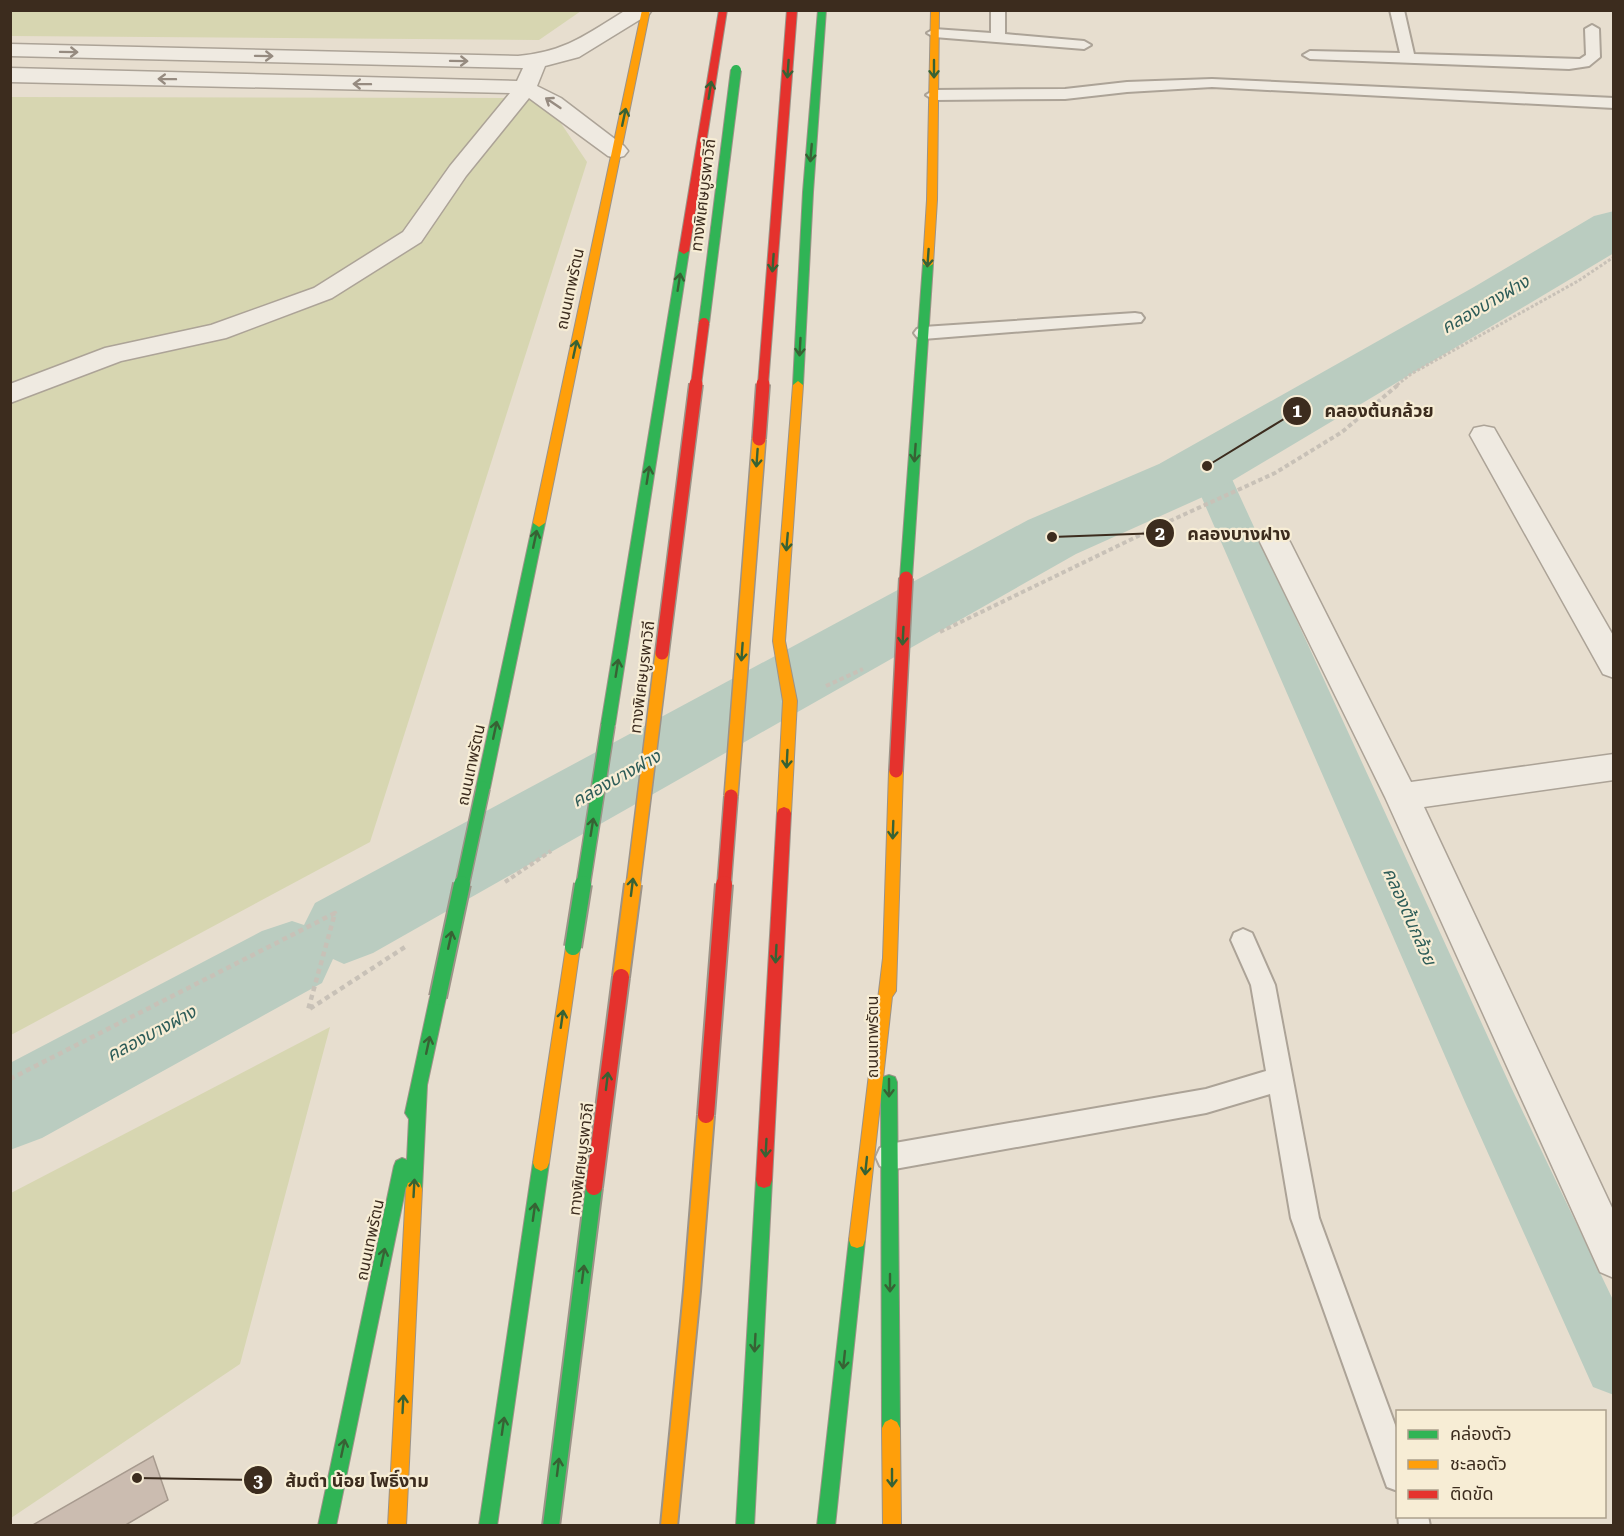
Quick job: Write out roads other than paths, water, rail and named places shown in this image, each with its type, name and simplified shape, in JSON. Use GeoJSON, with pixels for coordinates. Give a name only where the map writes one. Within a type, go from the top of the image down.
{"type":"FeatureCollection","features":[{"type":"Feature","properties":{"kind":"main road","name":"ถนนเทพรัตน"},"geometry":{"type":"LineString","coordinates":[[327,1526],[644,10]]}},
{"type":"Feature","properties":{"kind":"main road"},"geometry":{"type":"LineString","coordinates":[[488,1526],[573,947],[723,10]]}},
{"type":"Feature","properties":{"kind":"main road"},"geometry":{"type":"LineString","coordinates":[[669,1526],[693,1279],[792,10]]}},
{"type":"Feature","properties":{"kind":"main road"},"geometry":{"type":"LineString","coordinates":[[745,1526],[790,701],[778,641],[795,453],[807,192],[822,10]]}},
{"type":"Feature","properties":{"kind":"main road","name":"ถนนเทพรัตน"},"geometry":{"type":"LineString","coordinates":[[892,1526],[888,962],[906,578],[932,200],[934,10]]}},
{"type":"Feature","properties":{"kind":"main road","name":"ทางพิเศษบูรพาวิถี"},"geometry":{"type":"LineString","coordinates":[[551,1526],[737,58]]}},
{"type":"Feature","properties":{"kind":"main road"},"geometry":{"type":"LineString","coordinates":[[826,1526],[888,962]]}},
{"type":"Feature","properties":{"kind":"main road"},"geometry":{"type":"LineString","coordinates":[[397,1526],[419,1084]]}},
{"type":"Feature","properties":{"kind":"street"},"geometry":{"type":"LineString","coordinates":[[10,50],[518,62],[571,52],[644,10]]}},
{"type":"Feature","properties":{"kind":"street"},"geometry":{"type":"LineString","coordinates":[[10,394],[114,354],[217,332],[322,293],[412,237],[459,171],[525,90],[537,60]]}},
{"type":"Feature","properties":{"kind":"street"},"geometry":{"type":"LineString","coordinates":[[10,75],[512,86],[535,92],[554,103],[616,151]]}},
{"type":"Feature","properties":{"kind":"street"},"geometry":{"type":"LineString","coordinates":[[1484,435],[1614,666]]}},
{"type":"Feature","properties":{"kind":"street"},"geometry":{"type":"LineString","coordinates":[[1275,542],[1402,797],[1614,1258]]}},
{"type":"Feature","properties":{"kind":"street"},"geometry":{"type":"LineString","coordinates":[[1402,797],[1614,767]]}},
{"type":"Feature","properties":{"kind":"lane"},"geometry":{"type":"LineString","coordinates":[[998,10],[998,38]]}},
{"type":"Feature","properties":{"kind":"lane"},"geometry":{"type":"LineString","coordinates":[[1397,10],[1408,58]]}},
{"type":"Feature","properties":{"kind":"lane"},"geometry":{"type":"LineString","coordinates":[[1310,55],[1569,65],[1584,63],[1593,57],[1592,29]]}},
{"type":"Feature","properties":{"kind":"lane"},"geometry":{"type":"LineString","coordinates":[[934,33],[1084,45]]}},
{"type":"Feature","properties":{"kind":"lane"},"geometry":{"type":"LineString","coordinates":[[934,95],[1065,94],[1127,87],[1212,83],[1614,103]]}},
{"type":"Feature","properties":{"kind":"lane"},"geometry":{"type":"LineString","coordinates":[[923,333],[1135,318]]}},
{"type":"Feature","properties":{"kind":"lane"},"geometry":{"type":"LineString","coordinates":[[1243,940],[1263,985],[1305,1218],[1396,1470]]}},
{"type":"Feature","properties":{"kind":"lane"},"geometry":{"type":"LineString","coordinates":[[890,1158],[1206,1101],[1280,1079]]}},
{"type":"Feature","properties":{"kind":"waterway","name":"คลองบางฝาง"},"geometry":{"type":"LineString","coordinates":[[344,928],[1052,537],[1182,480],[1495,300],[1614,228]]}},
{"type":"Feature","properties":{"kind":"waterway","name":"คลองต้นกล้วย"},"geometry":{"type":"LineString","coordinates":[[1207,466],[1491,1102],[1614,1366]]}},
{"type":"Feature","properties":{"kind":"waterway","name":"คลองบางฝาง"},"geometry":{"type":"LineString","coordinates":[[10,1109],[292,957]]}},
{"type":"Feature","properties":{"kind":"place","name":"คลองต้นกล้วย"},"geometry":{"type":"Point","coordinates":[1207,466]}},
{"type":"Feature","properties":{"kind":"place","name":"คลองบางฝาง"},"geometry":{"type":"Point","coordinates":[1052,537]}},
{"type":"Feature","properties":{"kind":"place","name":"ส้มตำ น้อย โพธิ์งาม"},"geometry":{"type":"Point","coordinates":[137,1478]}}]}
